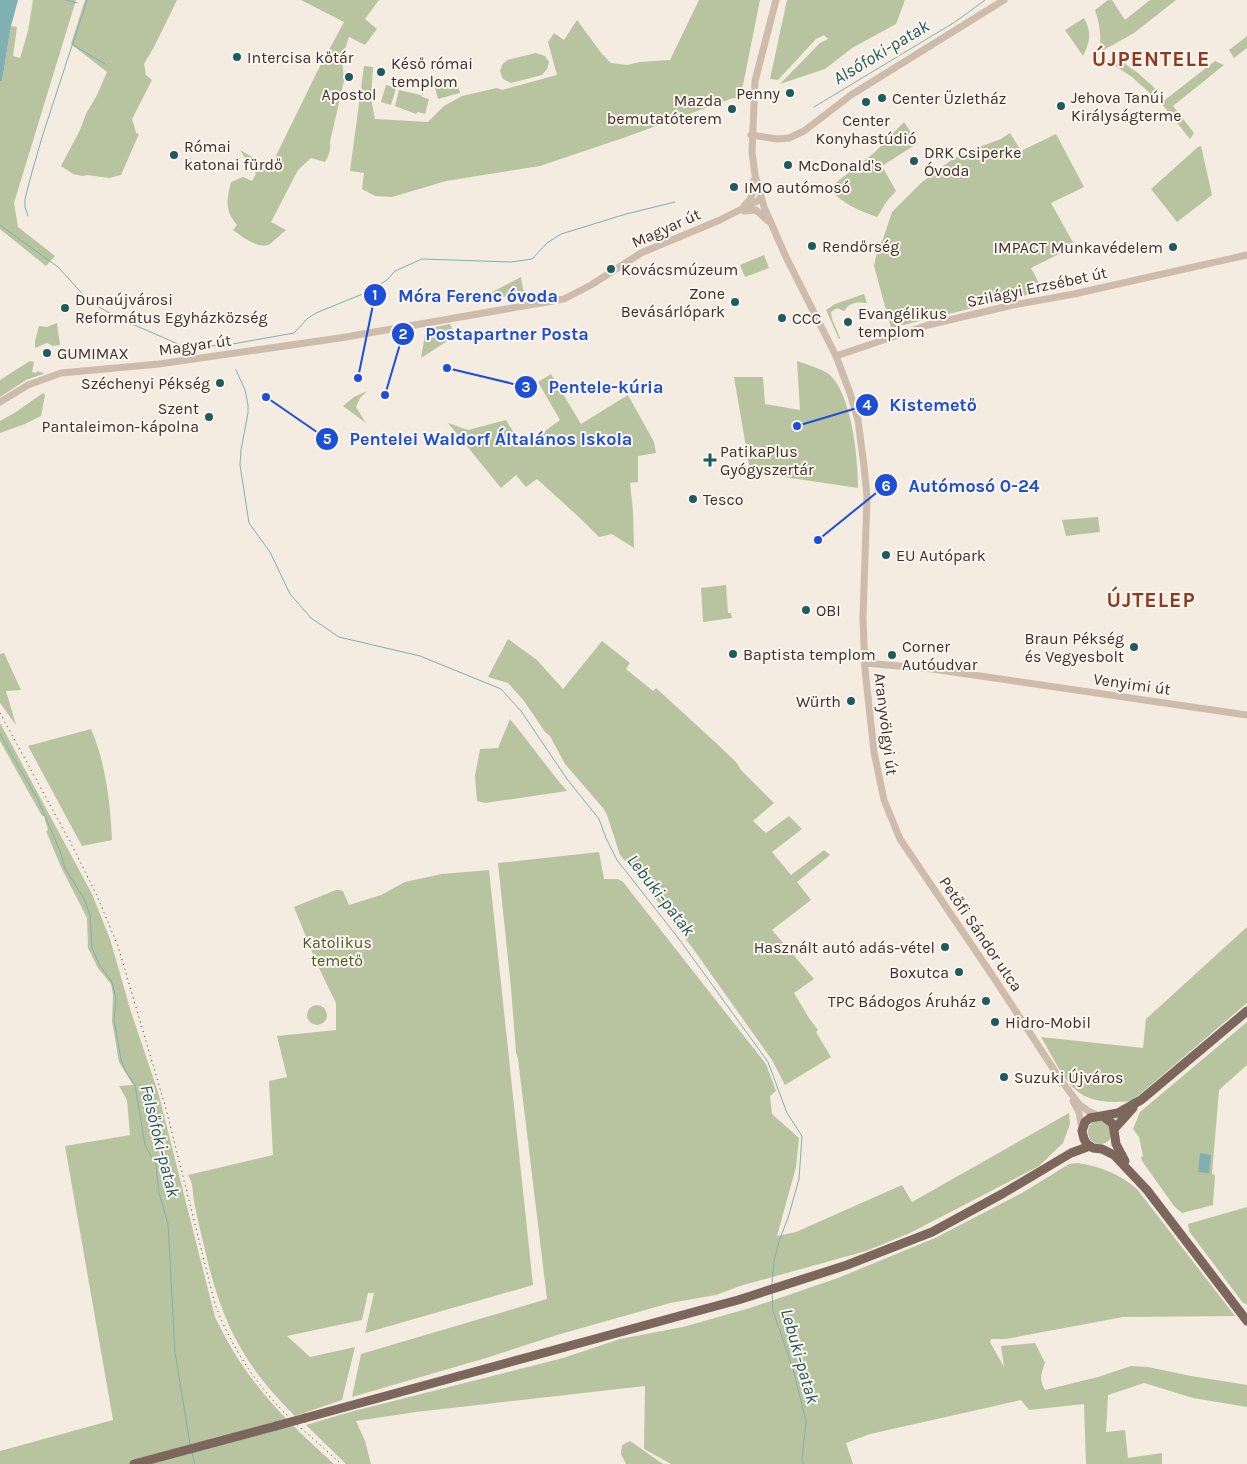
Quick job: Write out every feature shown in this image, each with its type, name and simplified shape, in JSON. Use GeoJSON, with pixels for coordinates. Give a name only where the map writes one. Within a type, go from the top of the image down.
{"type":"FeatureCollection","features":[{"type":"Feature","properties":{"kind":"main road"},"geometry":{"type":"LineString","coordinates":[[1115,1128],[1141,1100],[1247,1011]]}},
{"type":"Feature","properties":{"kind":"main road"},"geometry":{"type":"LineString","coordinates":[[1051,1164],[1074,1146],[1088,1120],[1118,1113],[1141,1100]]}},
{"type":"Feature","properties":{"kind":"main road"},"geometry":{"type":"LineString","coordinates":[[1101,1116],[1111,1121],[1115,1128],[1114,1138],[1110,1145],[1102,1148]]}},
{"type":"Feature","properties":{"kind":"main road"},"geometry":{"type":"LineString","coordinates":[[1082,1131],[1084,1139],[1090,1146]]}},
{"type":"Feature","properties":{"kind":"main road"},"geometry":{"type":"LineString","coordinates":[[1114,1138],[1133,1174]]}},
{"type":"Feature","properties":{"kind":"main road"},"geometry":{"type":"LineString","coordinates":[[134,1464],[771,1290],[847,1265],[925,1235],[1002,1194],[1076,1150],[1090,1146],[1102,1148],[1114,1155],[1133,1174],[1169,1217],[1247,1321]]}},
{"type":"Feature","properties":{"kind":"street","name":"Aranyvölgyi út"},"geometry":{"type":"LineString","coordinates":[[776,0],[755,82],[752,136],[755,174],[762,199],[786,258],[836,356],[858,420],[867,506],[864,579],[865,663],[874,752],[880,786],[889,815]]}},
{"type":"Feature","properties":{"kind":"street"},"geometry":{"type":"LineString","coordinates":[[752,136],[789,138],[804,131],[851,95],[1004,0]]}},
{"type":"Feature","properties":{"kind":"street"},"geometry":{"type":"LineString","coordinates":[[752,146],[764,138]]}},
{"type":"Feature","properties":{"kind":"street"},"geometry":{"type":"LineString","coordinates":[[736,212],[751,198],[755,174]]}},
{"type":"Feature","properties":{"kind":"street","name":"Magyar út"},"geometry":{"type":"LineString","coordinates":[[0,402],[28,385],[60,373],[159,364],[340,338],[564,299],[591,285],[641,253],[762,199]]}},
{"type":"Feature","properties":{"kind":"street"},"geometry":{"type":"LineString","coordinates":[[736,212],[750,209],[756,210],[764,216],[773,228]]}},
{"type":"Feature","properties":{"kind":"street","name":"Szilágyi Erzsébet út"},"geometry":{"type":"LineString","coordinates":[[836,356],[928,325],[1247,255]]}},
{"type":"Feature","properties":{"kind":"street","name":"Venyimi út"},"geometry":{"type":"LineString","coordinates":[[865,663],[932,669],[1247,715]]}},
{"type":"Feature","properties":{"kind":"street","name":"Petőfi Sándor utca"},"geometry":{"type":"LineString","coordinates":[[889,815],[900,839],[912,858],[991,972],[1069,1092],[1079,1112],[1082,1131]]}},
{"type":"Feature","properties":{"kind":"street","name":"Petőfi Sándor utca"},"geometry":{"type":"LineString","coordinates":[[1069,1092],[1084,1108],[1101,1116]]}},
{"type":"Feature","properties":{"kind":"green space"},"geometry":{"type":"Polygon","coordinates":[[[33,0],[76,0],[14,203],[18,227],[55,256],[46,266],[0,229],[0,81],[2,81],[11,26],[17,27],[13,56],[20,58],[28,31],[33,0]]]}},
{"type":"Feature","properties":{"kind":"green space"},"geometry":{"type":"Polygon","coordinates":[[[85,0],[177,0],[144,64],[146,75],[152,80],[132,119],[136,133],[139,134],[121,175],[109,178],[73,174],[61,166],[107,72],[71,44],[85,0]]]}},
{"type":"Feature","properties":{"kind":"green space"},"geometry":{"type":"Polygon","coordinates":[[[301,0],[379,0],[365,19],[377,29],[365,45],[349,37],[342,58],[344,81],[330,142],[329,155],[325,162],[311,158],[298,170],[271,222],[286,230],[270,244],[261,245],[250,242],[233,230],[237,225],[228,210],[231,182],[243,177],[252,181],[256,174],[240,150],[271,166],[344,22],[301,0]]]}},
{"type":"Feature","properties":{"kind":"green space"},"geometry":{"type":"Polygon","coordinates":[[[699,0],[760,0],[740,100],[733,98],[540,166],[446,181],[392,197],[375,196],[362,189],[364,173],[350,171],[364,66],[373,67],[371,99],[375,119],[428,122],[444,106],[462,96],[497,88],[502,90],[557,75],[548,42],[554,33],[564,40],[577,20],[611,63],[627,65],[670,60],[699,0]]]}},
{"type":"Feature","properties":{"kind":"green space"},"geometry":{"type":"Polygon","coordinates":[[[787,0],[905,0],[896,24],[852,48],[825,69],[780,84],[820,43],[828,39],[824,35],[816,39],[778,80],[770,79],[787,0]]]}},
{"type":"Feature","properties":{"kind":"green space"},"geometry":{"type":"Polygon","coordinates":[[[1108,0],[1112,0],[1125,20],[1150,0],[1176,0],[1134,33],[1100,52],[1100,30],[1095,10],[1108,0]]]}},
{"type":"Feature","properties":{"kind":"green space"},"geometry":{"type":"Polygon","coordinates":[[[1084,18],[1089,37],[1083,56],[1065,30],[1084,18]]]}},
{"type":"Feature","properties":{"kind":"green space"},"geometry":{"type":"Polygon","coordinates":[[[1247,36],[1247,48],[1234,58],[1229,50],[1247,36]]]}},
{"type":"Feature","properties":{"kind":"green space"},"geometry":{"type":"Polygon","coordinates":[[[536,53],[545,56],[549,62],[547,69],[542,75],[511,83],[503,79],[500,71],[502,65],[507,60],[536,53]]]}},
{"type":"Feature","properties":{"kind":"green space"},"geometry":{"type":"Polygon","coordinates":[[[1115,57],[1138,73],[1158,91],[1152,95],[1132,77],[1108,61],[1115,57]]]}},
{"type":"Feature","properties":{"kind":"green space"},"geometry":{"type":"Polygon","coordinates":[[[1215,61],[1224,65],[1173,106],[1194,133],[1190,139],[1161,103],[1215,61]]]}},
{"type":"Feature","properties":{"kind":"green space"},"geometry":{"type":"Polygon","coordinates":[[[457,82],[460,93],[438,99],[435,88],[457,82]]]}},
{"type":"Feature","properties":{"kind":"green space"},"geometry":{"type":"Polygon","coordinates":[[[386,85],[396,88],[391,105],[381,102],[386,85]]]}},
{"type":"Feature","properties":{"kind":"green space"},"geometry":{"type":"Polygon","coordinates":[[[399,90],[421,95],[429,99],[425,114],[418,112],[416,114],[395,106],[399,90]]]}},
{"type":"Feature","properties":{"kind":"green space"},"geometry":{"type":"Polygon","coordinates":[[[904,122],[918,143],[882,166],[896,191],[877,217],[851,206],[834,194],[829,188],[874,153],[904,122]]]}},
{"type":"Feature","properties":{"kind":"green space"},"geometry":{"type":"Polygon","coordinates":[[[1010,133],[1021,151],[1056,134],[1084,187],[1051,203],[1075,246],[1031,268],[1043,291],[891,328],[874,266],[878,247],[883,239],[892,212],[921,183],[950,161],[968,151],[1001,139],[1010,133]]]}},
{"type":"Feature","properties":{"kind":"green space"},"geometry":{"type":"Polygon","coordinates":[[[1201,146],[1212,195],[1177,222],[1151,189],[1201,146]]]}},
{"type":"Feature","properties":{"kind":"green space"},"geometry":{"type":"Polygon","coordinates":[[[764,255],[769,268],[745,277],[740,265],[764,255]]]}},
{"type":"Feature","properties":{"kind":"green space"},"geometry":{"type":"Polygon","coordinates":[[[521,277],[524,294],[495,298],[492,292],[521,277]]]}},
{"type":"Feature","properties":{"kind":"green space"},"geometry":{"type":"Polygon","coordinates":[[[864,294],[867,303],[854,303],[844,311],[837,308],[831,312],[839,339],[826,310],[835,304],[864,294]]]}},
{"type":"Feature","properties":{"kind":"green space"},"geometry":{"type":"Polygon","coordinates":[[[57,323],[60,345],[53,346],[47,343],[35,348],[39,326],[47,327],[57,323]]]}},
{"type":"Feature","properties":{"kind":"green space"},"geometry":{"type":"Polygon","coordinates":[[[450,324],[455,336],[421,358],[426,329],[450,324]]]}},
{"type":"Feature","properties":{"kind":"green space"},"geometry":{"type":"Polygon","coordinates":[[[30,361],[34,362],[32,372],[44,373],[26,380],[0,397],[0,380],[30,361]]]}},
{"type":"Feature","properties":{"kind":"green space"},"geometry":{"type":"Polygon","coordinates":[[[797,361],[829,374],[837,383],[848,411],[852,428],[857,461],[858,488],[771,475],[751,476],[734,377],[763,377],[765,404],[800,410],[797,361]]]}},
{"type":"Feature","properties":{"kind":"green space"},"geometry":{"type":"Polygon","coordinates":[[[551,374],[581,424],[628,395],[654,442],[656,453],[638,456],[638,482],[630,483],[634,548],[612,534],[599,537],[537,479],[526,487],[516,475],[501,488],[448,423],[468,430],[506,420],[523,447],[560,420],[538,382],[551,374]]]}},
{"type":"Feature","properties":{"kind":"green space"},"geometry":{"type":"Polygon","coordinates":[[[367,391],[360,398],[356,407],[366,423],[343,406],[354,397],[367,391]]]}},
{"type":"Feature","properties":{"kind":"green space"},"geometry":{"type":"Polygon","coordinates":[[[43,393],[45,395],[41,416],[0,433],[0,421],[43,393]]]}},
{"type":"Feature","properties":{"kind":"green space"},"geometry":{"type":"Polygon","coordinates":[[[1098,517],[1100,532],[1066,536],[1062,520],[1098,517]]]}},
{"type":"Feature","properties":{"kind":"green space"},"geometry":{"type":"Polygon","coordinates":[[[726,585],[728,613],[731,613],[732,618],[703,622],[701,588],[726,585]]]}},
{"type":"Feature","properties":{"kind":"green space"},"geometry":{"type":"Polygon","coordinates":[[[508,639],[537,660],[563,689],[602,641],[630,663],[626,669],[653,691],[656,688],[736,762],[741,770],[774,803],[753,821],[766,833],[789,816],[802,829],[772,852],[791,875],[824,850],[830,855],[797,882],[811,900],[772,930],[814,979],[794,993],[818,1030],[816,1032],[831,1057],[785,1085],[772,1060],[694,950],[640,878],[620,855],[603,808],[565,764],[550,736],[545,732],[524,701],[508,683],[488,677],[508,639]]]}},
{"type":"Feature","properties":{"kind":"green space"},"geometry":{"type":"Polygon","coordinates":[[[4,653],[21,690],[6,691],[16,725],[0,703],[0,654],[4,653]]]}},
{"type":"Feature","properties":{"kind":"green space"},"geometry":{"type":"Polygon","coordinates":[[[510,719],[567,791],[485,803],[477,801],[475,776],[480,749],[498,748],[510,719]]]}},
{"type":"Feature","properties":{"kind":"green space"},"geometry":{"type":"Polygon","coordinates":[[[0,723],[92,894],[110,939],[131,1012],[158,1092],[215,1317],[239,1361],[253,1380],[282,1414],[334,1464],[0,1464],[0,1451],[113,1420],[65,1146],[130,1135],[127,1100],[119,1086],[133,1085],[119,1062],[112,1021],[113,995],[111,984],[98,968],[88,948],[87,918],[61,867],[46,831],[48,830],[44,816],[42,816],[0,741],[0,723]]]}},
{"type":"Feature","properties":{"kind":"green space"},"geometry":{"type":"Polygon","coordinates":[[[91,729],[106,783],[112,840],[82,846],[28,746],[91,729]]]}},
{"type":"Feature","properties":{"kind":"green space"},"geometry":{"type":"Polygon","coordinates":[[[599,852],[604,879],[618,879],[623,882],[766,1064],[776,1091],[770,1096],[772,1114],[799,1138],[796,1167],[777,1236],[796,1232],[902,1185],[912,1202],[1069,1113],[1070,1124],[1063,1143],[1039,1166],[910,1233],[866,1251],[740,1286],[716,1295],[670,1303],[557,1335],[352,1397],[361,1354],[547,1299],[516,1052],[498,863],[599,852]]]}},
{"type":"Feature","properties":{"kind":"green space","name":"Katolikus temető"},"geometry":{"type":"Polygon","coordinates":[[[489,870],[533,1285],[365,1333],[374,1293],[368,1293],[362,1320],[287,1336],[310,1357],[355,1347],[342,1400],[295,1416],[261,1379],[248,1360],[227,1320],[211,1275],[196,1213],[192,1185],[188,1175],[273,1155],[269,1081],[287,1077],[277,1036],[336,1030],[336,1003],[317,964],[294,907],[336,890],[343,891],[349,905],[381,895],[405,882],[442,874],[489,870]]]}},
{"type":"Feature","properties":{"kind":"green space"},"geometry":{"type":"Polygon","coordinates":[[[1247,927],[1247,1003],[1132,1101],[1112,1102],[1084,1096],[1066,1079],[1041,1037],[1143,1048],[1146,1019],[1247,927]]]}},
{"type":"Feature","properties":{"kind":"green space"},"geometry":{"type":"Polygon","coordinates":[[[317,1005],[324,1008],[327,1015],[324,1022],[317,1025],[310,1022],[307,1015],[310,1008],[317,1005]]]}},
{"type":"Feature","properties":{"kind":"green space"},"geometry":{"type":"Polygon","coordinates":[[[1247,1022],[1247,1065],[1219,1090],[1212,1174],[1215,1175],[1213,1205],[1182,1213],[1174,1206],[1142,1161],[1141,1157],[1143,1156],[1139,1137],[1133,1129],[1140,1112],[1247,1022]]]}},
{"type":"Feature","properties":{"kind":"green space"},"geometry":{"type":"Polygon","coordinates":[[[1100,1120],[1109,1123],[1112,1132],[1109,1141],[1100,1144],[1091,1141],[1088,1132],[1091,1123],[1100,1120]]]}},
{"type":"Feature","properties":{"kind":"green space"},"geometry":{"type":"Polygon","coordinates":[[[1077,1163],[1109,1172],[1124,1179],[1137,1189],[1235,1316],[1123,1317],[1006,1339],[991,1339],[990,1342],[1004,1367],[1001,1346],[1035,1343],[1045,1363],[1041,1376],[1045,1390],[1098,1377],[1131,1366],[1148,1367],[1247,1385],[1247,1407],[1193,1398],[1144,1383],[1108,1395],[1106,1432],[1125,1430],[1128,1458],[1162,1453],[1162,1464],[1086,1464],[1084,1404],[1029,1410],[1021,1400],[870,1434],[846,1443],[853,1464],[671,1464],[644,1449],[645,1386],[416,1412],[356,1421],[365,1441],[371,1464],[346,1464],[306,1425],[563,1358],[620,1339],[683,1327],[750,1308],[838,1278],[935,1238],[1022,1193],[1069,1164],[1077,1163]]]}},
{"type":"Feature","properties":{"kind":"green space"},"geometry":{"type":"Polygon","coordinates":[[[1247,1207],[1247,1304],[1243,1303],[1189,1231],[1188,1224],[1247,1207]]]}},
{"type":"Feature","properties":{"kind":"green space"},"geometry":{"type":"Polygon","coordinates":[[[630,1441],[663,1464],[626,1464],[621,1454],[622,1445],[630,1441]]]}},
{"type":"Feature","properties":{"kind":"water"},"geometry":{"type":"Polygon","coordinates":[[[0,0],[18,0],[11,26],[2,81],[0,81],[0,0]]]}},
{"type":"Feature","properties":{"kind":"water"},"geometry":{"type":"Polygon","coordinates":[[[1200,1153],[1211,1155],[1209,1173],[1198,1172],[1200,1153]]]}},
{"type":"Feature","properties":{"kind":"waterway"},"geometry":{"type":"LineString","coordinates":[[66,0],[77,3]]}},
{"type":"Feature","properties":{"kind":"waterway"},"geometry":{"type":"LineString","coordinates":[[28,216],[25,199],[32,172],[87,0]]}},
{"type":"Feature","properties":{"kind":"waterway","name":"Alsófoki-patak"},"geometry":{"type":"LineString","coordinates":[[814,107],[955,22],[985,0]]}},
{"type":"Feature","properties":{"kind":"waterway"},"geometry":{"type":"LineString","coordinates":[[73,45],[105,64]]}},
{"type":"Feature","properties":{"kind":"waterway","name":"Alsófoki-patak"},"geometry":{"type":"LineString","coordinates":[[227,345],[294,333],[308,318],[316,313],[365,293],[387,280],[395,271],[422,259],[511,262],[532,259],[547,243],[561,234],[626,214],[675,202]]}},
{"type":"Feature","properties":{"kind":"waterway","name":"Lebuki-patak"},"geometry":{"type":"LineString","coordinates":[[0,225],[58,267],[89,301],[116,317],[185,347],[227,345],[228,348]]}},
{"type":"Feature","properties":{"kind":"waterway","name":"Lebuki-patak"},"geometry":{"type":"LineString","coordinates":[[236,370],[245,390],[248,405],[240,465],[249,523],[270,552],[290,594],[311,618],[339,637],[420,656],[501,689],[521,711],[567,779],[599,819],[617,860],[679,939],[768,1062],[787,1113],[802,1136],[799,1179],[788,1218],[779,1241],[774,1261],[772,1284]]}},
{"type":"Feature","properties":{"kind":"waterway","name":"Felsőfoki-patak"},"geometry":{"type":"LineString","coordinates":[[0,734],[38,800],[60,851],[65,868],[84,899],[90,915],[92,948],[100,966],[112,982],[116,1000],[114,1019],[121,1060],[135,1085],[145,1145],[156,1165],[159,1193],[168,1224],[175,1352],[190,1444]]}},
{"type":"Feature","properties":{"kind":"waterway","name":"Lebuki-patak"},"geometry":{"type":"LineString","coordinates":[[772,1293],[773,1311],[793,1369],[806,1421],[803,1464]]}},
{"type":"Feature","properties":{"kind":"waterway","name":"Felsőfoki-patak"},"geometry":{"type":"LineString","coordinates":[[192,1453],[195,1464]]}},
{"type":"Feature","properties":{"kind":"railway"},"geometry":{"type":"LineString","coordinates":[[0,713],[75,851],[118,946],[166,1109],[215,1304],[221,1320],[255,1379],[289,1417],[341,1464]]}},
{"type":"Feature","properties":{"kind":"place","name":"Intercisa kőtár"},"geometry":{"type":"Point","coordinates":[237,57]}},
{"type":"Feature","properties":{"kind":"place","name":"Késő római templom"},"geometry":{"type":"Point","coordinates":[381,72]}},
{"type":"Feature","properties":{"kind":"place","name":"Apostol"},"geometry":{"type":"Point","coordinates":[349,77]}},
{"type":"Feature","properties":{"kind":"place","name":"Penny"},"geometry":{"type":"Point","coordinates":[790,93]}},
{"type":"Feature","properties":{"kind":"place","name":"Center Üzletház"},"geometry":{"type":"Point","coordinates":[882,98]}},
{"type":"Feature","properties":{"kind":"place","name":"Center Konyhastúdió"},"geometry":{"type":"Point","coordinates":[866,102]}},
{"type":"Feature","properties":{"kind":"place","name":"Jehova Tanúi Királyságterme"},"geometry":{"type":"Point","coordinates":[1061,106]}},
{"type":"Feature","properties":{"kind":"place","name":"Mazda bemutatóterem"},"geometry":{"type":"Point","coordinates":[732,109]}},
{"type":"Feature","properties":{"kind":"place","name":"Római katonai fürdő"},"geometry":{"type":"Point","coordinates":[174,155]}},
{"type":"Feature","properties":{"kind":"place","name":"DRK Csiperke Óvoda"},"geometry":{"type":"Point","coordinates":[914,161]}},
{"type":"Feature","properties":{"kind":"place","name":"McDonald's"},"geometry":{"type":"Point","coordinates":[788,165]}},
{"type":"Feature","properties":{"kind":"place","name":"IMO autómosó"},"geometry":{"type":"Point","coordinates":[734,187]}},
{"type":"Feature","properties":{"kind":"place","name":"Rendőrség"},"geometry":{"type":"Point","coordinates":[812,246]}},
{"type":"Feature","properties":{"kind":"place","name":"IMPACT Munkavédelem"},"geometry":{"type":"Point","coordinates":[1173,247]}},
{"type":"Feature","properties":{"kind":"place","name":"Kovácsmúzeum"},"geometry":{"type":"Point","coordinates":[611,269]}},
{"type":"Feature","properties":{"kind":"place","name":"Zone Bevásárlópark"},"geometry":{"type":"Point","coordinates":[735,302]}},
{"type":"Feature","properties":{"kind":"place","name":"Dunaújvárosi Református Egyházközség"},"geometry":{"type":"Point","coordinates":[65,308]}},
{"type":"Feature","properties":{"kind":"place","name":"CCC"},"geometry":{"type":"Point","coordinates":[782,318]}},
{"type":"Feature","properties":{"kind":"place","name":"Evangélikus templom"},"geometry":{"type":"Point","coordinates":[848,322]}},
{"type":"Feature","properties":{"kind":"place","name":"GUMIMAX"},"geometry":{"type":"Point","coordinates":[47,353]}},
{"type":"Feature","properties":{"kind":"place","name":"Pentele-kúria"},"geometry":{"type":"Point","coordinates":[447,368]}},
{"type":"Feature","properties":{"kind":"place","name":"Móra Ferenc óvoda"},"geometry":{"type":"Point","coordinates":[358,378]}},
{"type":"Feature","properties":{"kind":"place","name":"Széchenyi Pékség"},"geometry":{"type":"Point","coordinates":[220,383]}},
{"type":"Feature","properties":{"kind":"place","name":"Postapartner Posta"},"geometry":{"type":"Point","coordinates":[385,395]}},
{"type":"Feature","properties":{"kind":"place","name":"Pentelei Waldorf Általános Iskola"},"geometry":{"type":"Point","coordinates":[266,397]}},
{"type":"Feature","properties":{"kind":"place","name":"Szent Pantaleimon-kápolna"},"geometry":{"type":"Point","coordinates":[209,417]}},
{"type":"Feature","properties":{"kind":"place","name":"Kistemető"},"geometry":{"type":"Point","coordinates":[797,426]}},
{"type":"Feature","properties":{"kind":"place","name":"PatikaPlus Gyógyszertár"},"geometry":{"type":"Point","coordinates":[710,460]}},
{"type":"Feature","properties":{"kind":"place","name":"Tesco"},"geometry":{"type":"Point","coordinates":[693,499]}},
{"type":"Feature","properties":{"kind":"place","name":"Autómosó 0-24"},"geometry":{"type":"Point","coordinates":[818,540]}},
{"type":"Feature","properties":{"kind":"place","name":"EU Autópark"},"geometry":{"type":"Point","coordinates":[886,555]}},
{"type":"Feature","properties":{"kind":"place","name":"OBI"},"geometry":{"type":"Point","coordinates":[806,610]}},
{"type":"Feature","properties":{"kind":"place","name":"Braun Pékség és Vegyesbolt"},"geometry":{"type":"Point","coordinates":[1134,647]}},
{"type":"Feature","properties":{"kind":"place","name":"Baptista templom"},"geometry":{"type":"Point","coordinates":[733,654]}},
{"type":"Feature","properties":{"kind":"place","name":"Corner Autóudvar"},"geometry":{"type":"Point","coordinates":[892,655]}},
{"type":"Feature","properties":{"kind":"place","name":"Würth"},"geometry":{"type":"Point","coordinates":[851,701]}},
{"type":"Feature","properties":{"kind":"place","name":"Használt autó adás-vétel"},"geometry":{"type":"Point","coordinates":[945,947]}},
{"type":"Feature","properties":{"kind":"place","name":"Boxutca"},"geometry":{"type":"Point","coordinates":[959,972]}},
{"type":"Feature","properties":{"kind":"place","name":"TPC Bádogos Áruház"},"geometry":{"type":"Point","coordinates":[986,1001]}},
{"type":"Feature","properties":{"kind":"place","name":"Hidro-Mobil"},"geometry":{"type":"Point","coordinates":[995,1022]}},
{"type":"Feature","properties":{"kind":"place","name":"Suzuki Újváros"},"geometry":{"type":"Point","coordinates":[1004,1077]}},
{"type":"Feature","properties":{"kind":"district","name":"ÚJPENTELE"},"geometry":{"type":"Point","coordinates":[1151,59]}},
{"type":"Feature","properties":{"kind":"district","name":"ÚJTELEP"},"geometry":{"type":"Point","coordinates":[1151,600]}}]}
